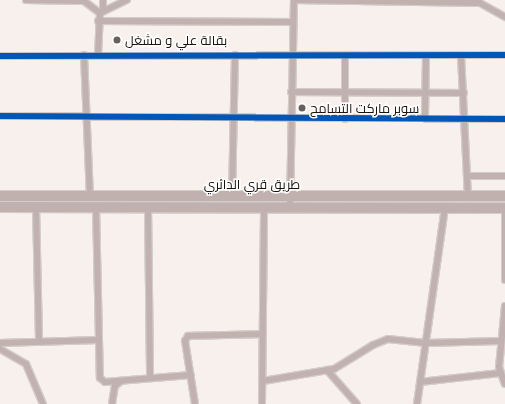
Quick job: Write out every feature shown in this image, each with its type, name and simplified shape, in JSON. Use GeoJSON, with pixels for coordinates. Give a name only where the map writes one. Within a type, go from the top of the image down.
{"type":"FeatureCollection","features":[{"type":"Feature","properties":{"kind":"highway","name":"طريق قري الدائري"},"geometry":{"type":"LineString","coordinates":[[0,196],[232,198],[290,202],[505,208]]}},
{"type":"Feature","properties":{"kind":"highway","name":"طريق قري الدائري"},"geometry":{"type":"LineString","coordinates":[[0,207],[264,207],[290,202],[505,196]]}},
{"type":"Feature","properties":{"kind":"street"},"geometry":{"type":"LineString","coordinates":[[26,0],[64,0],[85,2],[102,12],[122,5],[127,0]]}},
{"type":"Feature","properties":{"kind":"street"},"geometry":{"type":"LineString","coordinates":[[98,55],[98,21],[102,12],[102,0]]}},
{"type":"Feature","properties":{"kind":"street"},"geometry":{"type":"LineString","coordinates":[[290,202],[290,120],[294,0],[448,0],[484,4],[505,17]]}},
{"type":"Feature","properties":{"kind":"street"},"geometry":{"type":"LineString","coordinates":[[98,21],[293,22]]}},
{"type":"Feature","properties":{"kind":"street"},"geometry":{"type":"LineString","coordinates":[[84,55],[90,197]]}},
{"type":"Feature","properties":{"kind":"street"},"geometry":{"type":"LineString","coordinates":[[232,198],[235,55]]}},
{"type":"Feature","properties":{"kind":"street"},"geometry":{"type":"LineString","coordinates":[[461,55],[468,197]]}},
{"type":"Feature","properties":{"kind":"street"},"geometry":{"type":"LineString","coordinates":[[0,56],[505,55]]}},
{"type":"Feature","properties":{"kind":"street"},"geometry":{"type":"LineString","coordinates":[[345,56],[345,119]]}},
{"type":"Feature","properties":{"kind":"street"},"geometry":{"type":"LineString","coordinates":[[425,118],[424,94],[426,56]]}},
{"type":"Feature","properties":{"kind":"street"},"geometry":{"type":"LineString","coordinates":[[291,92],[424,94],[464,93]]}},
{"type":"Feature","properties":{"kind":"street"},"geometry":{"type":"LineString","coordinates":[[0,116],[87,115],[234,117],[290,120],[425,118],[505,119]]}},
{"type":"Feature","properties":{"kind":"street"},"geometry":{"type":"LineString","coordinates":[[467,176],[505,176]]}},
{"type":"Feature","properties":{"kind":"street"},"geometry":{"type":"LineString","coordinates":[[36,207],[39,341]]}},
{"type":"Feature","properties":{"kind":"street"},"geometry":{"type":"LineString","coordinates":[[96,207],[100,378],[105,382],[191,375]]}},
{"type":"Feature","properties":{"kind":"street"},"geometry":{"type":"LineString","coordinates":[[148,207],[150,378]]}},
{"type":"Feature","properties":{"kind":"street"},"geometry":{"type":"LineString","coordinates":[[262,404],[264,334],[264,207]]}},
{"type":"Feature","properties":{"kind":"street"},"geometry":{"type":"LineString","coordinates":[[417,404],[445,207]]}},
{"type":"Feature","properties":{"kind":"street"},"geometry":{"type":"LineString","coordinates":[[505,208],[505,280]]}},
{"type":"Feature","properties":{"kind":"street"},"geometry":{"type":"LineString","coordinates":[[505,306],[501,341],[500,373],[505,383]]}},
{"type":"Feature","properties":{"kind":"street"},"geometry":{"type":"LineString","coordinates":[[196,404],[185,341],[188,336],[264,334]]}},
{"type":"Feature","properties":{"kind":"street"},"geometry":{"type":"LineString","coordinates":[[0,343],[99,340]]}},
{"type":"Feature","properties":{"kind":"street"},"geometry":{"type":"LineString","coordinates":[[263,381],[342,366],[381,341],[426,343],[501,341]]}},
{"type":"Feature","properties":{"kind":"street"},"geometry":{"type":"LineString","coordinates":[[0,349],[26,364],[43,404]]}},
{"type":"Feature","properties":{"kind":"street"},"geometry":{"type":"LineString","coordinates":[[327,370],[357,404]]}},
{"type":"Feature","properties":{"kind":"street"},"geometry":{"type":"LineString","coordinates":[[420,382],[500,373]]}},
{"type":"Feature","properties":{"kind":"street"},"geometry":{"type":"LineString","coordinates":[[112,404],[115,386],[122,380]]}},
{"type":"Feature","properties":{"kind":"cycle path"},"geometry":{"type":"LineString","coordinates":[[0,56],[505,55]]}},
{"type":"Feature","properties":{"kind":"cycle path"},"geometry":{"type":"LineString","coordinates":[[0,116],[505,119]]}},
{"type":"Feature","properties":{"kind":"place","name":"بقالة علي و مشغل"},"geometry":{"type":"Point","coordinates":[117,40]}},
{"type":"Feature","properties":{"kind":"place","name":"سوبر ماركت التسامح"},"geometry":{"type":"Point","coordinates":[302,108]}}]}
